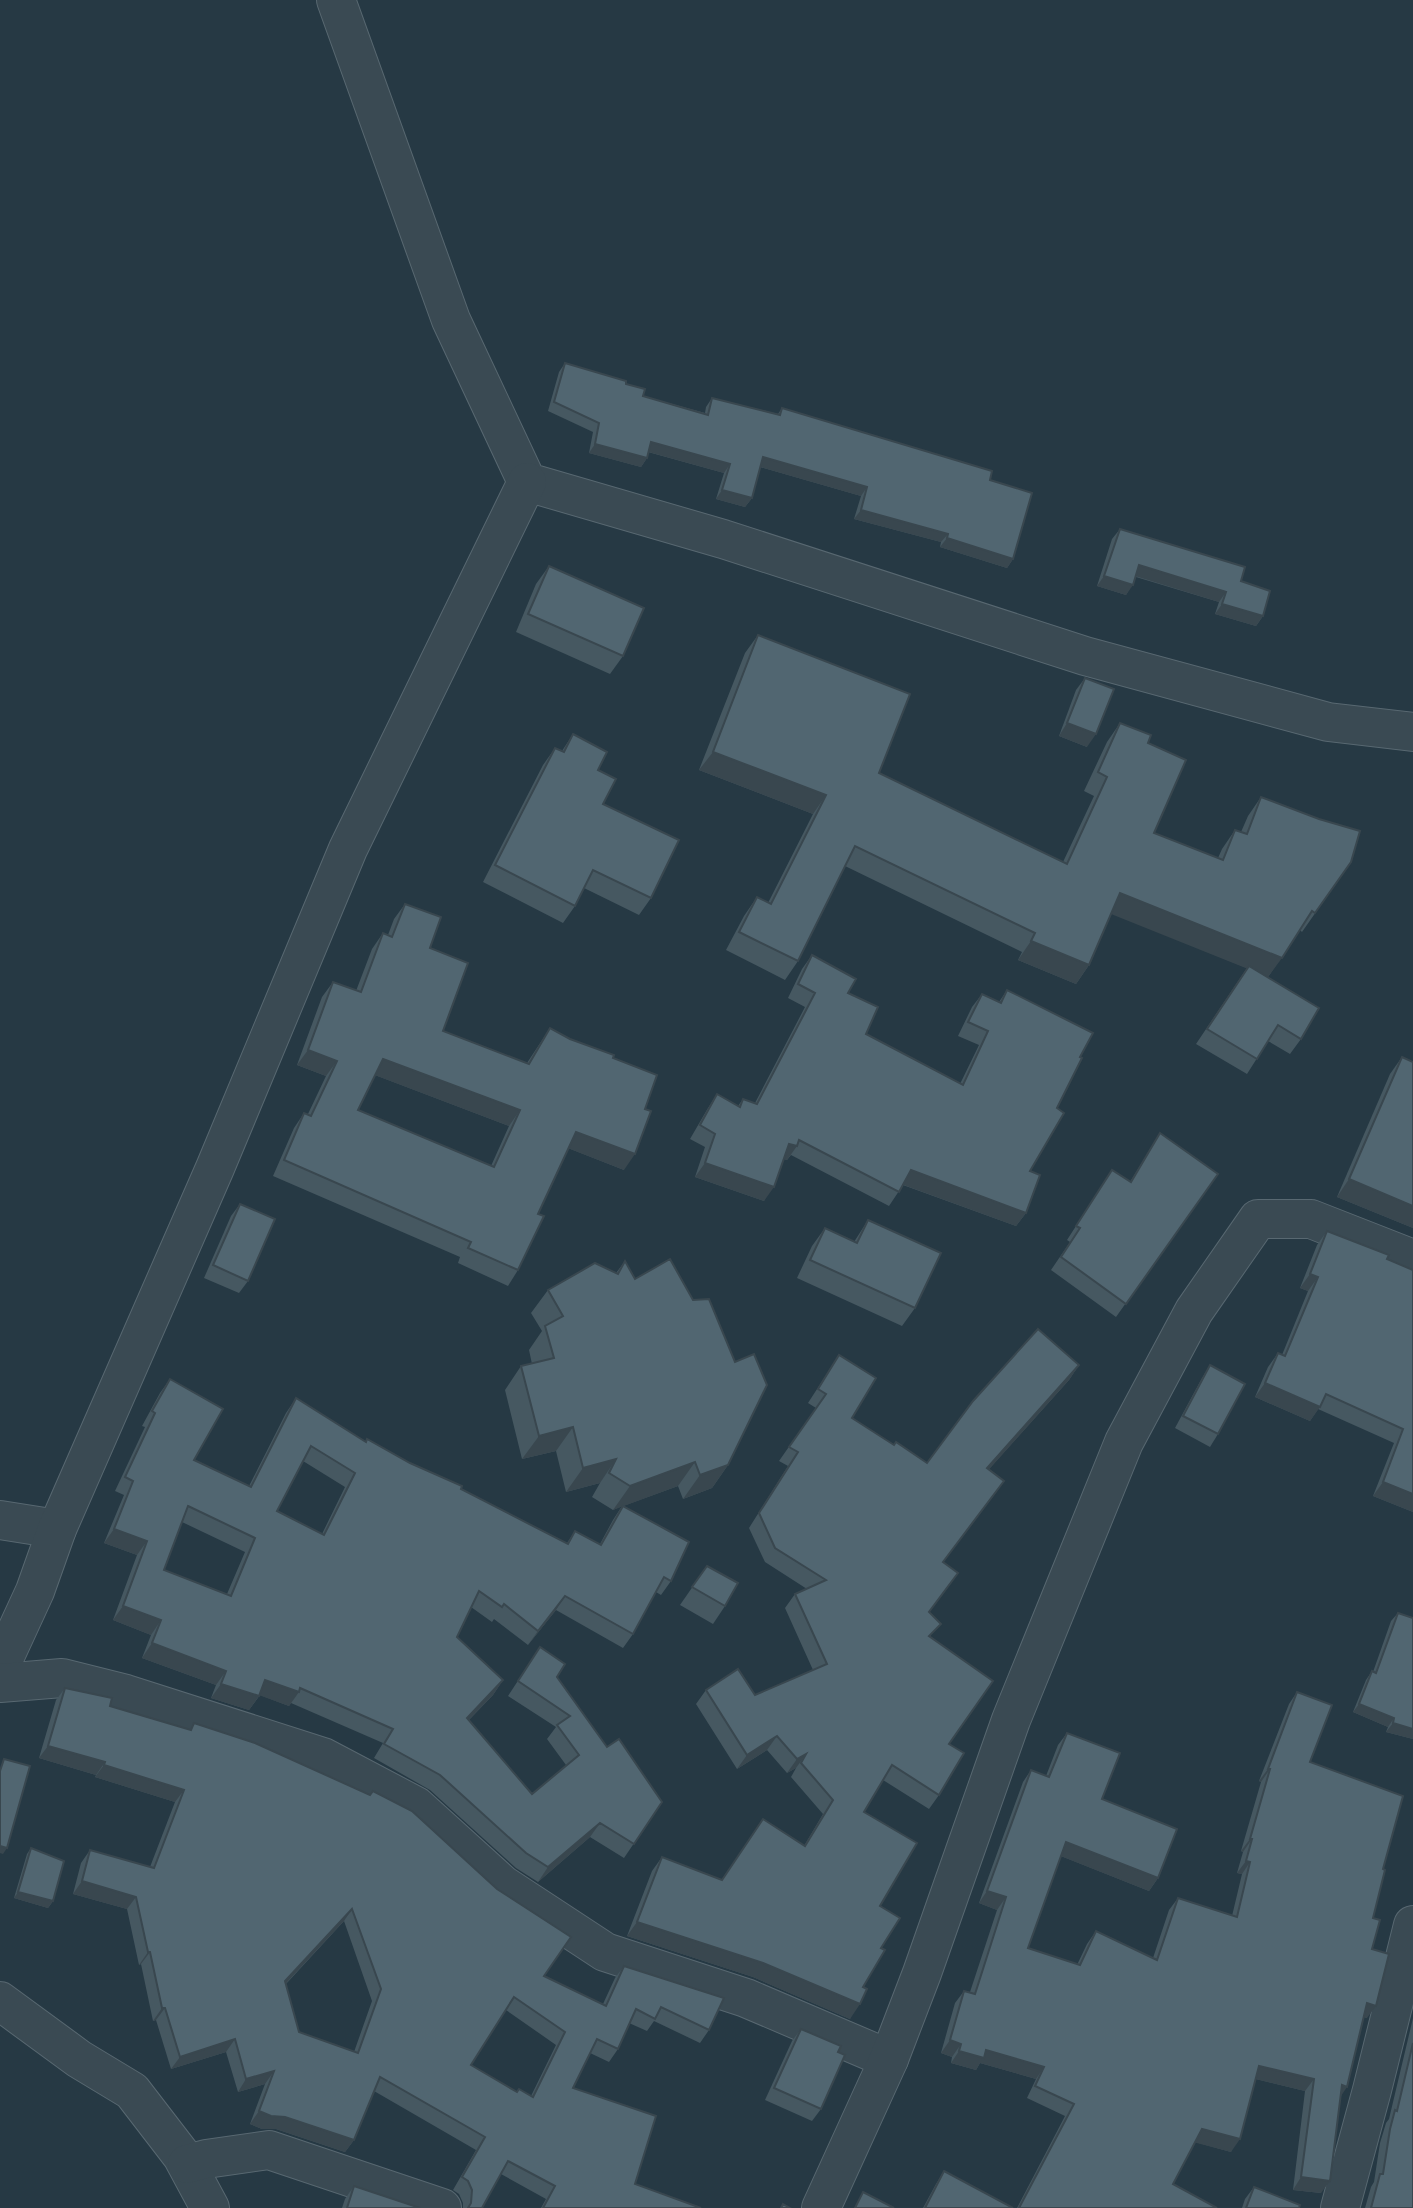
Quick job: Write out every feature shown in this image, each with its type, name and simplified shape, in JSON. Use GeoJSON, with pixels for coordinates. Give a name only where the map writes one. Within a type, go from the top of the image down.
{"type":"FeatureCollection","features":[{"type":"Feature","properties":{"kind":"street"},"geometry":{"type":"LineString","coordinates":[[336,0],[451,320],[527,482],[723,539],[1085,656],[1328,722],[1413,732]]}},
{"type":"Feature","properties":{"kind":"street"},"geometry":{"type":"LineString","coordinates":[[0,1667],[215,1168],[348,849],[527,482]]}},
{"type":"Feature","properties":{"kind":"street"},"geometry":{"type":"LineString","coordinates":[[821,2208],[889,2059],[927,1961],[1011,1720],[1124,1442],[1194,1311],[1258,1219],[1311,1219],[1413,1259]]}},
{"type":"Feature","properties":{"kind":"street"},"geometry":{"type":"LineString","coordinates":[[0,1520],[57,1530]]}},
{"type":"Feature","properties":{"kind":"street"},"geometry":{"type":"LineString","coordinates":[[0,1683],[62,1678],[126,1694],[323,1757],[416,1806],[503,1885],[605,1952],[746,1998],[889,2059]]}},
{"type":"Feature","properties":{"kind":"street"},"geometry":{"type":"LineString","coordinates":[[1340,2208],[1413,1925]]}},
{"type":"Feature","properties":{"kind":"street"},"geometry":{"type":"LineString","coordinates":[[0,2001],[79,2059],[132,2091],[187,2164],[210,2208]]}},
{"type":"Feature","properties":{"kind":"street"},"geometry":{"type":"LineString","coordinates":[[187,2164],[269,2150],[442,2208]]}},
{"type":"Feature","properties":{"kind":"building"},"geometry":{"type":"Polygon","coordinates":[[[565,363],[645,389],[643,396],[708,415],[712,398],[780,415],[782,408],[992,471],[990,480],[1032,493],[1013,559],[947,538],[948,534],[861,510],[867,487],[763,457],[752,498],[722,490],[730,464],[651,442],[647,458],[595,444],[599,423],[554,402],[565,363]]]}},
{"type":"Feature","properties":{"kind":"building"},"geometry":{"type":"Polygon","coordinates":[[[1120,529],[1245,567],[1241,581],[1270,591],[1263,616],[1222,604],[1226,592],[1139,565],[1133,585],[1104,576],[1120,529]]]}},
{"type":"Feature","properties":{"kind":"building"},"geometry":{"type":"Polygon","coordinates":[[[549,566],[644,608],[623,656],[528,614],[549,566]]]}},
{"type":"Feature","properties":{"kind":"building"},"geometry":{"type":"Polygon","coordinates":[[[758,635],[910,694],[879,773],[1067,864],[1107,777],[1098,772],[1120,723],[1151,735],[1148,743],[1186,760],[1154,833],[1223,860],[1235,830],[1247,834],[1261,797],[1360,831],[1351,862],[1315,913],[1312,911],[1282,958],[1120,893],[1089,965],[1031,941],[1035,933],[855,846],[798,961],[739,932],[757,897],[771,904],[826,795],[713,752],[758,635]]]}},
{"type":"Feature","properties":{"kind":"building"},"geometry":{"type":"Polygon","coordinates":[[[1085,678],[1114,689],[1096,734],[1067,723],[1085,678]]]}},
{"type":"Feature","properties":{"kind":"building"},"geometry":{"type":"Polygon","coordinates":[[[573,734],[607,752],[598,770],[616,779],[603,804],[679,840],[651,898],[593,870],[575,906],[495,865],[555,748],[564,752],[573,734]]]}},
{"type":"Feature","properties":{"kind":"building"},"geometry":{"type":"Polygon","coordinates":[[[405,904],[441,917],[430,948],[468,963],[443,1031],[529,1064],[550,1028],[570,1039],[614,1055],[613,1058],[657,1075],[645,1109],[651,1111],[635,1154],[576,1132],[538,1214],[544,1216],[518,1270],[468,1248],[471,1242],[284,1160],[304,1113],[311,1116],[337,1061],[308,1050],[333,982],[361,992],[383,933],[392,937],[405,904]],[[383,1059],[358,1110],[494,1167],[520,1110],[383,1059]]]}},
{"type":"Feature","properties":{"kind":"building"},"geometry":{"type":"Polygon","coordinates":[[[812,955],[856,979],[848,993],[878,1007],[866,1034],[963,1085],[988,1031],[968,1022],[982,994],[1001,1003],[1007,990],[1093,1033],[1057,1108],[1064,1113],[1030,1171],[1040,1175],[1026,1213],[911,1170],[899,1192],[799,1140],[797,1146],[789,1144],[774,1187],[705,1163],[715,1134],[700,1125],[717,1094],[740,1107],[743,1099],[757,1104],[815,993],[798,984],[812,955]]]}},
{"type":"Feature","properties":{"kind":"building"},"geometry":{"type":"Polygon","coordinates":[[[1249,966],[1319,1008],[1301,1039],[1278,1025],[1257,1059],[1207,1029],[1249,966]]]}},
{"type":"Feature","properties":{"kind":"building"},"geometry":{"type":"Polygon","coordinates":[[[1402,1057],[1413,1062],[1413,1206],[1349,1179],[1402,1057]]]}},
{"type":"Feature","properties":{"kind":"building"},"geometry":{"type":"Polygon","coordinates":[[[1160,1133],[1218,1174],[1126,1304],[1061,1257],[1080,1228],[1076,1226],[1112,1170],[1131,1182],[1160,1133]]]}},
{"type":"Feature","properties":{"kind":"building"},"geometry":{"type":"Polygon","coordinates":[[[240,1204],[275,1219],[248,1281],[213,1265],[240,1204]]]}},
{"type":"Feature","properties":{"kind":"building"},"geometry":{"type":"Polygon","coordinates":[[[868,1220],[941,1253],[915,1308],[810,1260],[825,1228],[857,1243],[868,1220]]]}},
{"type":"Feature","properties":{"kind":"building"},"geometry":{"type":"Polygon","coordinates":[[[1327,1231],[1389,1255],[1387,1259],[1413,1270],[1413,1494],[1383,1482],[1403,1429],[1326,1394],[1320,1407],[1265,1383],[1278,1353],[1285,1356],[1318,1277],[1310,1274],[1327,1231]]]}},
{"type":"Feature","properties":{"kind":"building"},"geometry":{"type":"Polygon","coordinates":[[[670,1259],[693,1300],[709,1299],[735,1362],[754,1354],[767,1385],[728,1465],[700,1475],[695,1462],[630,1486],[609,1473],[616,1459],[583,1468],[573,1427],[539,1436],[521,1366],[554,1358],[545,1326],[563,1316],[548,1290],[595,1263],[618,1274],[625,1261],[635,1279],[670,1259]]]}},
{"type":"Feature","properties":{"kind":"building"},"geometry":{"type":"Polygon","coordinates":[[[1038,1329],[1079,1365],[987,1468],[1004,1481],[943,1562],[958,1573],[929,1612],[941,1624],[929,1636],[993,1681],[949,1744],[964,1753],[939,1795],[892,1765],[864,1812],[917,1843],[880,1906],[900,1918],[881,1948],[885,1950],[863,1987],[867,1989],[860,2004],[763,1963],[637,1922],[662,1857],[722,1880],[763,1819],[805,1846],[833,1800],[801,1763],[806,1754],[797,1759],[777,1736],[747,1755],[706,1690],[738,1669],[755,1695],[827,1664],[795,1594],[826,1580],[775,1548],[759,1513],[798,1452],[789,1447],[826,1394],[818,1389],[839,1355],[876,1378],[852,1418],[927,1463],[973,1401],[1038,1329]]]}},
{"type":"Feature","properties":{"kind":"building"},"geometry":{"type":"Polygon","coordinates":[[[1210,1365],[1245,1384],[1218,1434],[1183,1416],[1210,1365]]]}},
{"type":"Feature","properties":{"kind":"building"},"geometry":{"type":"Polygon","coordinates":[[[170,1379],[223,1409],[194,1460],[251,1487],[296,1398],[366,1442],[367,1439],[410,1463],[462,1486],[461,1489],[568,1544],[575,1531],[601,1545],[623,1506],[689,1542],[671,1581],[664,1577],[633,1634],[565,1596],[538,1631],[504,1604],[502,1607],[479,1591],[457,1637],[503,1680],[467,1718],[532,1794],[579,1755],[557,1725],[570,1716],[518,1681],[540,1647],[565,1664],[557,1677],[607,1747],[619,1739],[662,1802],[634,1844],[600,1823],[548,1867],[526,1853],[440,1775],[384,1744],[393,1729],[300,1688],[299,1692],[265,1680],[259,1696],[221,1684],[226,1671],[152,1643],[161,1620],[123,1606],[147,1541],[114,1529],[133,1481],[125,1477],[155,1413],[152,1411],[170,1379]],[[311,1446],[277,1511],[324,1535],[355,1473],[311,1446]],[[188,1506],[164,1570],[231,1596],[255,1538],[188,1506]]]}},
{"type":"Feature","properties":{"kind":"building"},"geometry":{"type":"Polygon","coordinates":[[[707,1566],[738,1583],[725,1606],[692,1587],[707,1566]]]}},
{"type":"Feature","properties":{"kind":"building"},"geometry":{"type":"Polygon","coordinates":[[[1398,1613],[1413,1618],[1413,1729],[1393,1723],[1394,1718],[1359,1704],[1372,1671],[1376,1673],[1398,1613]]]}},
{"type":"Feature","properties":{"kind":"building"},"geometry":{"type":"Polygon","coordinates":[[[65,1688],[112,1698],[110,1706],[191,1730],[194,1723],[255,1743],[370,1795],[373,1791],[412,1811],[497,1889],[571,1937],[544,1976],[606,2006],[624,1966],[724,1998],[709,2030],[661,2007],[655,2019],[636,2009],[618,2049],[597,2039],[573,2088],[656,2116],[635,2184],[701,2208],[543,2208],[555,2186],[508,2161],[482,2208],[468,2208],[472,2190],[468,2181],[462,2177],[485,2137],[380,2077],[354,2140],[259,2111],[274,2071],[246,2079],[235,2039],[180,2057],[165,2008],[162,2008],[136,1897],[82,1881],[90,1850],[154,1868],[184,1790],[104,1765],[105,1762],[48,1746],[65,1688]],[[352,1909],[285,1981],[299,2032],[358,2053],[381,1989],[352,1909]],[[514,1997],[471,2065],[517,2092],[519,2089],[533,2097],[565,2032],[514,1997]]]}},
{"type":"Feature","properties":{"kind":"building"},"geometry":{"type":"Polygon","coordinates":[[[1297,1692],[1332,1705],[1310,1762],[1403,1796],[1373,1918],[1380,1920],[1372,1949],[1389,1954],[1376,2006],[1367,2003],[1347,2087],[1342,2085],[1330,2181],[1301,2177],[1314,2079],[1259,2066],[1240,2139],[1202,2129],[1173,2184],[1217,2208],[1019,2208],[1074,2104],[1035,2086],[1044,2067],[986,2050],[984,2058],[959,2051],[961,2044],[950,2040],[964,1991],[975,1994],[1006,1897],[987,1891],[1031,1770],[1049,1777],[1067,1733],[1120,1753],[1102,1799],[1177,1829],[1158,1878],[1066,1842],[1028,1948],[1080,1965],[1096,1931],[1157,1960],[1178,1898],[1237,1917],[1250,1862],[1246,1861],[1250,1839],[1268,1769],[1297,1692]]]}},
{"type":"Feature","properties":{"kind":"building"},"geometry":{"type":"Polygon","coordinates":[[[4,1759],[30,1766],[7,1848],[0,1846],[0,1771],[4,1759]]]}},
{"type":"Feature","properties":{"kind":"building"},"geometry":{"type":"Polygon","coordinates":[[[31,1848],[64,1861],[53,1901],[18,1892],[31,1848]]]}},
{"type":"Feature","properties":{"kind":"building"},"geometry":{"type":"Polygon","coordinates":[[[801,2029],[841,2046],[838,2052],[845,2055],[821,2109],[774,2088],[801,2029]]]}},
{"type":"Feature","properties":{"kind":"building"},"geometry":{"type":"Polygon","coordinates":[[[1413,2043],[1413,2208],[1371,2208],[1380,2174],[1383,2174],[1390,2129],[1395,2110],[1397,2111],[1413,2043]]]}},
{"type":"Feature","properties":{"kind":"building"},"geometry":{"type":"Polygon","coordinates":[[[944,2171],[1013,2208],[925,2208],[944,2171]]]}},
{"type":"Feature","properties":{"kind":"building"},"geometry":{"type":"Polygon","coordinates":[[[354,2186],[420,2208],[347,2208],[354,2186]]]}},
{"type":"Feature","properties":{"kind":"building"},"geometry":{"type":"Polygon","coordinates":[[[1254,2187],[1300,2205],[1299,2208],[1246,2208],[1254,2187]]]}},
{"type":"Feature","properties":{"kind":"building"},"geometry":{"type":"Polygon","coordinates":[[[863,2192],[894,2208],[855,2208],[863,2192]]]}}]}
